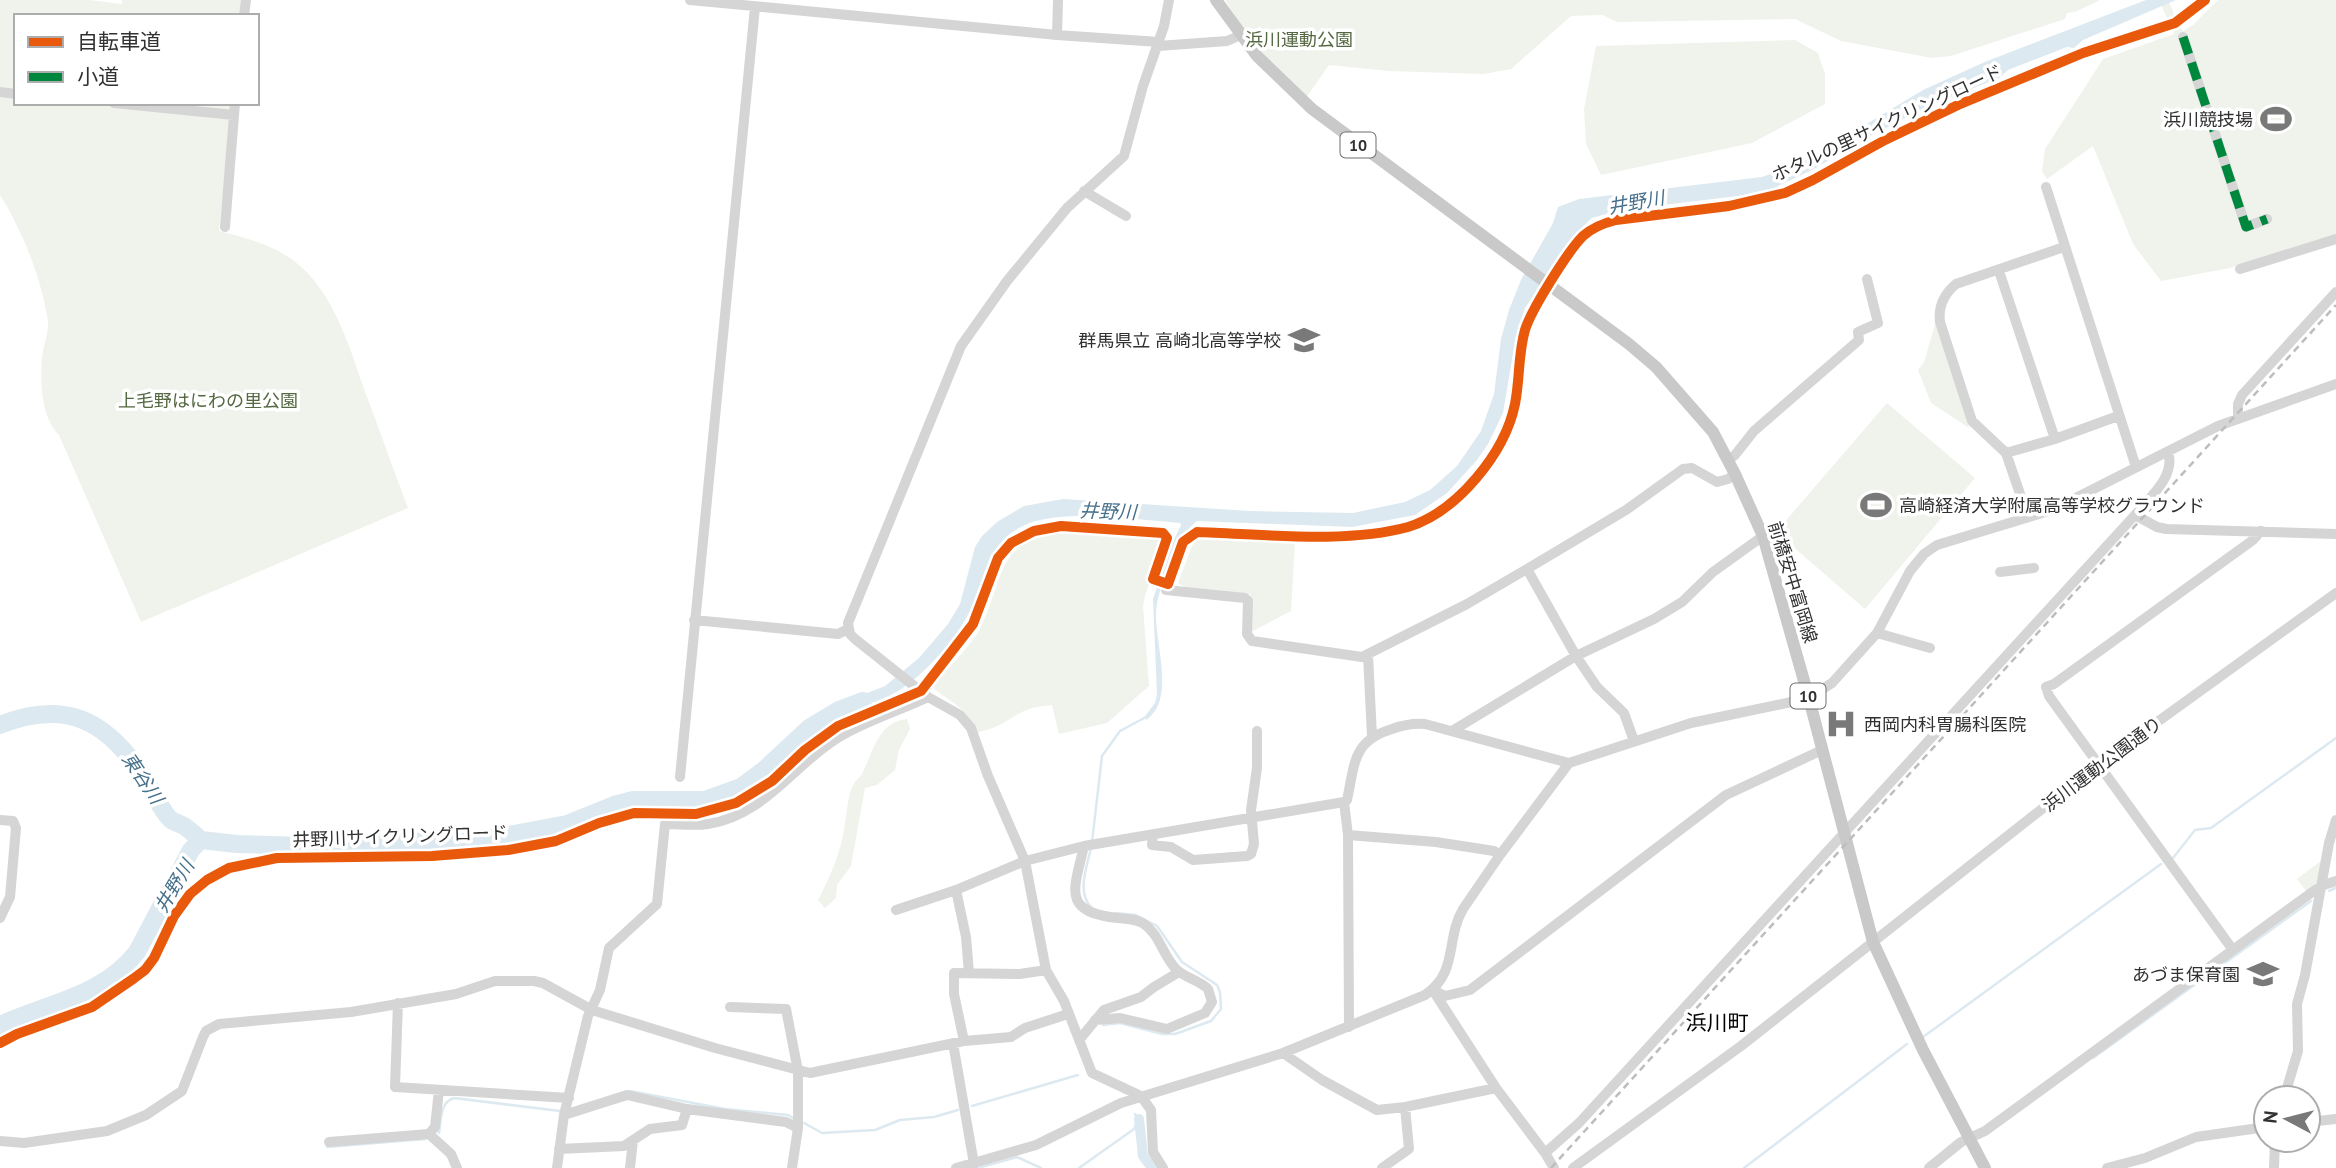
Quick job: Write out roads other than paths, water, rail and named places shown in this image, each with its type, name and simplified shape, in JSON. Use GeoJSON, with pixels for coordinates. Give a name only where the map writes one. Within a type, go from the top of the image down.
{"type":"FeatureCollection","features":[{"type":"Feature","properties":{"kind":"main road","name":"前橋安中富岡線"},"geometry":{"type":"LineString","coordinates":[[1216,0],[1256,56],[1312,109],[1604,324],[1656,367],[1713,432],[1763,536],[1873,942],[1896,996],[1985,1168]]}},
{"type":"Feature","properties":{"kind":"street"},"geometry":{"type":"LineString","coordinates":[[690,0],[1158,44],[1227,41],[1241,35]]}},
{"type":"Feature","properties":{"kind":"street"},"geometry":{"type":"LineString","coordinates":[[1057,35],[1059,0]]}},
{"type":"Feature","properties":{"kind":"street"},"geometry":{"type":"LineString","coordinates":[[1163,1168],[1152,1147],[1151,1110],[1141,1096],[1092,1073],[1064,1001],[1046,970],[1025,861],[988,776],[971,728],[960,715],[928,697],[855,639],[848,629],[848,623],[961,346],[1007,281],[1066,208],[1125,156],[1169,0]]}},
{"type":"Feature","properties":{"kind":"street"},"geometry":{"type":"LineString","coordinates":[[680,778],[755,7]]}},
{"type":"Feature","properties":{"kind":"street"},"geometry":{"type":"LineString","coordinates":[[2183,37],[2246,227],[2266,219]]}},
{"type":"Feature","properties":{"kind":"street"},"geometry":{"type":"LineString","coordinates":[[134,105],[234,115]]}},
{"type":"Feature","properties":{"kind":"street"},"geometry":{"type":"LineString","coordinates":[[225,227],[235,105]]}},
{"type":"Feature","properties":{"kind":"street"},"geometry":{"type":"LineString","coordinates":[[2046,187],[2136,467]]}},
{"type":"Feature","properties":{"kind":"street"},"geometry":{"type":"LineString","coordinates":[[1084,191],[1126,216]]}},
{"type":"Feature","properties":{"kind":"street"},"geometry":{"type":"LineString","coordinates":[[2240,269],[2336,239]]}},
{"type":"Feature","properties":{"kind":"street"},"geometry":{"type":"LineString","coordinates":[[2028,517],[2006,453],[1972,421],[1939,316],[1944,297],[1956,284],[2064,247]]}},
{"type":"Feature","properties":{"kind":"street"},"geometry":{"type":"LineString","coordinates":[[1999,271],[2054,439]]}},
{"type":"Feature","properties":{"kind":"street"},"geometry":{"type":"LineString","coordinates":[[1728,460],[1754,430],[1859,340],[1857,332],[1878,323],[1867,279]]}},
{"type":"Feature","properties":{"kind":"street"},"geometry":{"type":"LineString","coordinates":[[2238,417],[2238,404],[2242,395],[2336,292]]}},
{"type":"Feature","properties":{"kind":"street"},"geometry":{"type":"LineString","coordinates":[[1349,1027],[1348,835],[1345,802],[1361,747],[1372,736],[1405,724],[1425,724],[1569,763],[1691,723],[1796,701],[1832,683],[1877,633],[1910,571],[1924,554],[1952,538],[2052,509],[2238,417],[2336,384]]}},
{"type":"Feature","properties":{"kind":"street"},"geometry":{"type":"LineString","coordinates":[[2006,453],[2118,416]]}},
{"type":"Feature","properties":{"kind":"street"},"geometry":{"type":"LineString","coordinates":[[1545,1153],[1579,1124],[2135,514],[2168,474],[2171,461],[2168,452]]}},
{"type":"Feature","properties":{"kind":"street"},"geometry":{"type":"LineString","coordinates":[[1166,586],[1245,598],[1248,601],[1247,634],[1252,641],[1356,658],[1467,604],[1626,510],[1683,469],[1692,468],[1717,482],[1735,474]]}},
{"type":"Feature","properties":{"kind":"street"},"geometry":{"type":"LineString","coordinates":[[2135,514],[2157,527],[2336,534]]}},
{"type":"Feature","properties":{"kind":"street"},"geometry":{"type":"LineString","coordinates":[[2232,950],[2049,696],[2046,687],[2253,540],[2261,531]]}},
{"type":"Feature","properties":{"kind":"street"},"geometry":{"type":"LineString","coordinates":[[1452,731],[1576,656],[1654,619],[1682,602],[1713,572],[1763,536]]}},
{"type":"Feature","properties":{"kind":"street"},"geometry":{"type":"LineString","coordinates":[[2000,572],[2034,568]]}},
{"type":"Feature","properties":{"kind":"street"},"geometry":{"type":"LineString","coordinates":[[1527,569],[1576,656],[1597,687],[1624,713],[1634,741]]}},
{"type":"Feature","properties":{"kind":"street","name":"浜川運動公園通り"},"geometry":{"type":"LineString","coordinates":[[1573,1168],[1741,1046],[2099,764],[2336,593]]}},
{"type":"Feature","properties":{"kind":"street"},"geometry":{"type":"LineString","coordinates":[[694,620],[838,634],[848,629]]}},
{"type":"Feature","properties":{"kind":"street"},"geometry":{"type":"LineString","coordinates":[[1877,633],[1930,648]]}},
{"type":"Feature","properties":{"kind":"street"},"geometry":{"type":"LineString","coordinates":[[1368,654],[1372,736]]}},
{"type":"Feature","properties":{"kind":"street"},"geometry":{"type":"LineString","coordinates":[[557,1168],[564,1115],[589,1016],[600,990],[609,948],[657,904],[665,824],[709,824],[731,817],[767,798],[838,737],[928,697]]}},
{"type":"Feature","properties":{"kind":"street"},"geometry":{"type":"LineString","coordinates":[[1153,835],[1152,845],[1171,847],[1193,860],[1251,854],[1254,844],[1252,817],[1257,731]]}},
{"type":"Feature","properties":{"kind":"street"},"geometry":{"type":"LineString","coordinates":[[1433,990],[1445,996],[1470,990],[1727,795],[1822,750]]}},
{"type":"Feature","properties":{"kind":"street"},"geometry":{"type":"LineString","coordinates":[[956,1168],[1036,1145],[1141,1096],[1283,1053],[1416,1000],[1433,990],[1448,969],[1458,917],[1500,855],[1569,763]]}},
{"type":"Feature","properties":{"kind":"street"},"geometry":{"type":"LineString","coordinates":[[897,909],[956,890],[1025,861],[1085,846],[1345,802]]}},
{"type":"Feature","properties":{"kind":"street"},"geometry":{"type":"LineString","coordinates":[[0,820],[13,821],[16,828],[10,897],[0,918]]}},
{"type":"Feature","properties":{"kind":"street"},"geometry":{"type":"LineString","coordinates":[[2288,1084],[2298,1051],[2297,1004],[2336,820]]}},
{"type":"Feature","properties":{"kind":"street"},"geometry":{"type":"LineString","coordinates":[[1348,835],[1436,842],[1494,851],[1500,855]]}},
{"type":"Feature","properties":{"kind":"street"},"geometry":{"type":"LineString","coordinates":[[1085,846],[1075,888],[1079,904],[1084,911],[1094,916],[1142,923],[1153,933],[1179,972],[1208,989],[1212,1002],[1205,1013],[1167,1029],[1120,1018],[1095,1020]]}},
{"type":"Feature","properties":{"kind":"street"},"geometry":{"type":"LineString","coordinates":[[1929,1168],[1961,1142],[1985,1131],[2321,886],[2336,881]]}},
{"type":"Feature","properties":{"kind":"street"},"geometry":{"type":"LineString","coordinates":[[956,890],[969,973]]}},
{"type":"Feature","properties":{"kind":"street"},"geometry":{"type":"LineString","coordinates":[[974,1164],[958,1042],[954,973],[1020,974],[1046,970]]}},
{"type":"Feature","properties":{"kind":"street"},"geometry":{"type":"LineString","coordinates":[[1079,1040],[1095,1020],[1111,1007],[1141,998],[1179,972]]}},
{"type":"Feature","properties":{"kind":"street"},"geometry":{"type":"LineString","coordinates":[[0,1141],[24,1143],[107,1131],[146,1115],[182,1091],[206,1031],[219,1024],[342,1013],[456,994],[495,981],[522,980],[542,983],[592,1010],[715,1048],[810,1073],[958,1042],[1011,1037],[1025,1028],[1068,1014]]}},
{"type":"Feature","properties":{"kind":"street"},"geometry":{"type":"LineString","coordinates":[[1433,990],[1496,1088],[1554,1168]]}},
{"type":"Feature","properties":{"kind":"street"},"geometry":{"type":"LineString","coordinates":[[398,1003],[395,1087],[569,1098]]}},
{"type":"Feature","properties":{"kind":"street"},"geometry":{"type":"LineString","coordinates":[[730,1007],[786,1009],[798,1071],[798,1128],[792,1168]]}},
{"type":"Feature","properties":{"kind":"street"},"geometry":{"type":"LineString","coordinates":[[1283,1053],[1322,1080],[1377,1110],[1405,1107],[1496,1088]]}},
{"type":"Feature","properties":{"kind":"street"},"geometry":{"type":"LineString","coordinates":[[329,1142],[429,1134],[435,1127],[439,1090]]}},
{"type":"Feature","properties":{"kind":"street"},"geometry":{"type":"LineString","coordinates":[[564,1115],[628,1095],[687,1110],[786,1122],[798,1128]]}},
{"type":"Feature","properties":{"kind":"street"},"geometry":{"type":"LineString","coordinates":[[1382,1168],[1409,1149],[1405,1107]]}},
{"type":"Feature","properties":{"kind":"street"},"geometry":{"type":"LineString","coordinates":[[559,1149],[624,1146],[650,1129],[682,1125],[687,1110]]}},
{"type":"Feature","properties":{"kind":"street"},"geometry":{"type":"LineString","coordinates":[[2107,1168],[2145,1158],[2196,1137],[2252,1130]]}},
{"type":"Feature","properties":{"kind":"street"},"geometry":{"type":"LineString","coordinates":[[429,1134],[451,1154],[457,1168]]}},
{"type":"Feature","properties":{"kind":"street"},"geometry":{"type":"LineString","coordinates":[[630,1168],[633,1140]]}},
{"type":"Feature","properties":{"kind":"water"},"geometry":{"type":"Polygon","coordinates":[[[2146,0],[2176,0],[2083,40],[2074,48],[2067,47],[2008,70],[1999,78],[1933,104],[1774,188],[1738,196],[1621,210],[1592,218],[1573,236],[1525,308],[1516,336],[1503,413],[1477,460],[1447,493],[1415,515],[1352,527],[1197,521],[1190,528],[1170,563],[1157,603],[1162,686],[1155,711],[1146,720],[1145,716],[1155,703],[1157,695],[1153,599],[1170,548],[1181,525],[1101,516],[1041,520],[1011,533],[993,554],[964,622],[933,662],[893,694],[842,712],[839,704],[885,686],[919,658],[948,624],[960,604],[975,547],[982,536],[997,522],[1024,506],[1063,499],[1250,511],[1353,513],[1405,502],[1430,490],[1457,466],[1481,431],[1494,394],[1501,339],[1509,310],[1521,280],[1553,223],[1558,207],[1579,199],[1762,177],[1807,160],[1923,90],[1987,61],[2146,0]]]}},
{"type":"Feature","properties":{"kind":"waterway","name":"井野川"},"geometry":{"type":"LineString","coordinates":[[201,840],[304,846],[487,839],[567,824],[633,800],[705,800],[741,787],[764,770],[809,728],[839,710],[863,701]]}},
{"type":"Feature","properties":{"kind":"waterway","name":"東谷川"},"geometry":{"type":"LineString","coordinates":[[0,725],[43,714],[80,719],[97,727],[127,754],[170,819],[201,840]]}},
{"type":"Feature","properties":{"kind":"waterway"},"geometry":{"type":"LineString","coordinates":[[1092,842],[1102,756],[1120,731],[1146,717]]}},
{"type":"Feature","properties":{"kind":"waterway"},"geometry":{"type":"LineString","coordinates":[[2173,858],[2195,830],[2211,828],[2336,738]]}},
{"type":"Feature","properties":{"kind":"waterway","name":"井野川"},"geometry":{"type":"LineString","coordinates":[[0,1025],[91,989],[123,967],[137,952],[191,850],[201,840]]}},
{"type":"Feature","properties":{"kind":"waterway"},"geometry":{"type":"LineString","coordinates":[[1091,848],[1084,888],[1087,902],[1092,908]]}},
{"type":"Feature","properties":{"kind":"waterway"},"geometry":{"type":"LineString","coordinates":[[1923,1037],[2161,864]]}},
{"type":"Feature","properties":{"kind":"waterway"},"geometry":{"type":"LineString","coordinates":[[2329,891],[2336,888]]}},
{"type":"Feature","properties":{"kind":"waterway"},"geometry":{"type":"LineString","coordinates":[[2093,1058],[2311,901]]}},
{"type":"Feature","properties":{"kind":"waterway"},"geometry":{"type":"LineString","coordinates":[[1103,1025],[1120,1023],[1162,1034],[1175,1034],[1211,1021],[1221,1009],[1217,985],[1182,962],[1157,926],[1136,915],[1115,913]]}},
{"type":"Feature","properties":{"kind":"waterway"},"geometry":{"type":"LineString","coordinates":[[1744,1168],[1907,1044]]}},
{"type":"Feature","properties":{"kind":"waterway"},"geometry":{"type":"LineString","coordinates":[[972,1106],[1078,1075]]}},
{"type":"Feature","properties":{"kind":"waterway"},"geometry":{"type":"LineString","coordinates":[[630,1091],[725,1109],[788,1115],[793,1118]]}},
{"type":"Feature","properties":{"kind":"waterway"},"geometry":{"type":"LineString","coordinates":[[439,1133],[444,1107],[454,1098],[560,1111]]}},
{"type":"Feature","properties":{"kind":"waterway"},"geometry":{"type":"LineString","coordinates":[[804,1123],[822,1133],[875,1130],[900,1120],[934,1117],[958,1110]]}},
{"type":"Feature","properties":{"kind":"waterway"},"geometry":{"type":"LineString","coordinates":[[1079,1168],[1134,1129],[1139,1119],[1135,1114]]}},
{"type":"Feature","properties":{"kind":"waterway"},"geometry":{"type":"LineString","coordinates":[[1139,1119],[1143,1156],[1152,1168]]}},
{"type":"Feature","properties":{"kind":"waterway"},"geometry":{"type":"LineString","coordinates":[[327,1147],[425,1139]]}},
{"type":"Feature","properties":{"kind":"waterway"},"geometry":{"type":"LineString","coordinates":[[978,1168],[1017,1157],[1041,1168]]}},
{"type":"Feature","properties":{"kind":"railway"},"geometry":{"type":"LineString","coordinates":[[1551,1168],[2336,305]]}},
{"type":"Feature","properties":{"kind":"place","name":"浜川競技場"},"geometry":{"type":"Point","coordinates":[2276,119]}},
{"type":"Feature","properties":{"kind":"place","name":"群馬県立 高崎北高等学校"},"geometry":{"type":"Point","coordinates":[1304,340]}},
{"type":"Feature","properties":{"kind":"place","name":"高崎経済大学附属高等学校グラウンド"},"geometry":{"type":"Point","coordinates":[1876,505]}},
{"type":"Feature","properties":{"kind":"place","name":"西岡内科胃腸科医院"},"geometry":{"type":"Point","coordinates":[1841,724]}},
{"type":"Feature","properties":{"kind":"place","name":"あづま保育園"},"geometry":{"type":"Point","coordinates":[2263,974]}},
{"type":"Feature","properties":{"kind":"district","name":"浜川町"},"geometry":{"type":"Point","coordinates":[1717,1022]}},
{"type":"Feature","properties":{"kind":"park label","name":"浜川運動公園"},"geometry":{"type":"Point","coordinates":[1299,39]}},
{"type":"Feature","properties":{"kind":"park label","name":"上毛野はにわの里公園"},"geometry":{"type":"Point","coordinates":[208,400]}}]}
